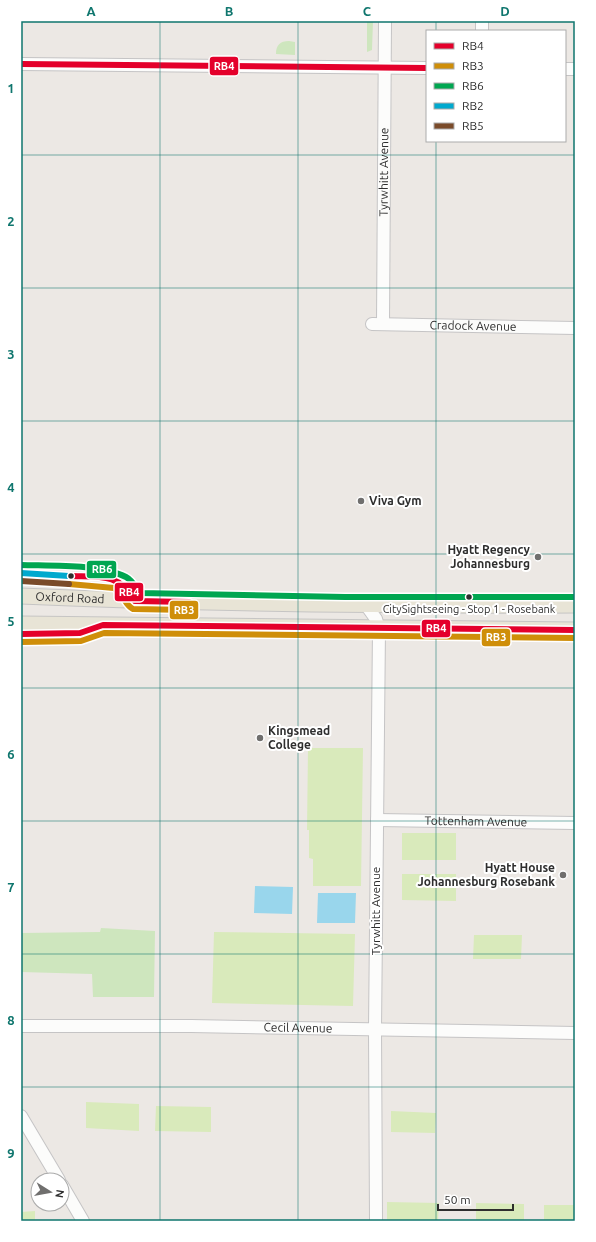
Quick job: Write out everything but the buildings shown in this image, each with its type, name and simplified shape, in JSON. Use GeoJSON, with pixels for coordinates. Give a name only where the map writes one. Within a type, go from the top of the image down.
{"type":"FeatureCollection","features":[{"type":"Feature","properties":{"kind":"main road","name":"Oxford Road"},"geometry":{"type":"LineString","coordinates":[[21,596],[188,602],[366,605],[575,605]]}},
{"type":"Feature","properties":{"kind":"main road"},"geometry":{"type":"LineString","coordinates":[[21,624],[575,630]]}},
{"type":"Feature","properties":{"kind":"street","name":"Tyrwhitt Avenue"},"geometry":{"type":"LineString","coordinates":[[378,324],[385,21]]}},
{"type":"Feature","properties":{"kind":"street"},"geometry":{"type":"LineString","coordinates":[[21,64],[426,68]]}},
{"type":"Feature","properties":{"kind":"street","name":"Cradock Avenue"},"geometry":{"type":"LineString","coordinates":[[378,324],[575,328]]}},
{"type":"Feature","properties":{"kind":"street","name":"Tyrwhitt Avenue"},"geometry":{"type":"LineString","coordinates":[[366,605],[376,619],[379,629],[375,1029],[376,1221]]}},
{"type":"Feature","properties":{"kind":"street","name":"Tottenham Avenue"},"geometry":{"type":"LineString","coordinates":[[377,820],[575,823]]}},
{"type":"Feature","properties":{"kind":"street","name":"Cecil Avenue"},"geometry":{"type":"LineString","coordinates":[[21,1026],[191,1026],[575,1033]]}},
{"type":"Feature","properties":{"kind":"street"},"geometry":{"type":"LineString","coordinates":[[21,1116],[54,1172]]}},
{"type":"Feature","properties":{"kind":"street"},"geometry":{"type":"LineString","coordinates":[[70,1199],[83,1221]]}},
{"type":"Feature","properties":{"kind":"green space"},"geometry":{"type":"Polygon","coordinates":[[[367,21],[373,21],[372,50],[367,52],[367,21]]]}},
{"type":"Feature","properties":{"kind":"green space"},"geometry":{"type":"Polygon","coordinates":[[[289,41],[295,42],[295,55],[276,54],[279,44],[289,41]]]}},
{"type":"Feature","properties":{"kind":"green space"},"geometry":{"type":"Polygon","coordinates":[[[308,748],[363,748],[361,886],[313,886],[313,859],[309,858],[309,830],[307,830],[308,748]]]}},
{"type":"Feature","properties":{"kind":"green space"},"geometry":{"type":"Polygon","coordinates":[[[402,833],[456,833],[456,860],[402,860],[402,833]]]}},
{"type":"Feature","properties":{"kind":"green space"},"geometry":{"type":"Polygon","coordinates":[[[402,874],[456,874],[456,901],[402,900],[402,874]]]}},
{"type":"Feature","properties":{"kind":"green space"},"geometry":{"type":"Polygon","coordinates":[[[101,928],[155,931],[154,997],[93,997],[92,974],[21,972],[21,933],[100,932],[101,928]]]}},
{"type":"Feature","properties":{"kind":"green space"},"geometry":{"type":"Polygon","coordinates":[[[214,932],[355,934],[353,1006],[212,1003],[214,932]]]}},
{"type":"Feature","properties":{"kind":"green space"},"geometry":{"type":"Polygon","coordinates":[[[474,935],[522,935],[521,959],[473,959],[474,935]]]}},
{"type":"Feature","properties":{"kind":"green space"},"geometry":{"type":"Polygon","coordinates":[[[86,1102],[139,1104],[139,1131],[86,1128],[86,1102]]]}},
{"type":"Feature","properties":{"kind":"green space"},"geometry":{"type":"Polygon","coordinates":[[[156,1106],[211,1107],[211,1132],[155,1131],[156,1106]]]}},
{"type":"Feature","properties":{"kind":"green space"},"geometry":{"type":"Polygon","coordinates":[[[391,1111],[436,1113],[435,1133],[391,1132],[391,1111]]]}},
{"type":"Feature","properties":{"kind":"green space"},"geometry":{"type":"Polygon","coordinates":[[[387,1202],[439,1203],[438,1221],[387,1221],[387,1202]]]}},
{"type":"Feature","properties":{"kind":"green space"},"geometry":{"type":"Polygon","coordinates":[[[476,1203],[524,1204],[524,1221],[476,1221],[476,1203]]]}},
{"type":"Feature","properties":{"kind":"green space"},"geometry":{"type":"Polygon","coordinates":[[[544,1205],[575,1205],[575,1221],[544,1221],[544,1205]]]}},
{"type":"Feature","properties":{"kind":"green space"},"geometry":{"type":"Polygon","coordinates":[[[21,1212],[35,1212],[35,1221],[21,1221],[21,1212]]]}},
{"type":"Feature","properties":{"kind":"water"},"geometry":{"type":"Polygon","coordinates":[[[255,886],[293,887],[292,914],[254,913],[255,886]]]}},
{"type":"Feature","properties":{"kind":"water"},"geometry":{"type":"Polygon","coordinates":[[[318,893],[356,893],[355,923],[317,923],[318,893]]]}},
{"type":"Feature","properties":{"kind":"transit line","name":"RB4"},"geometry":{"type":"LineString","coordinates":[[21,64],[426,68]]}},
{"type":"Feature","properties":{"kind":"transit line","name":"RB6"},"geometry":{"type":"LineString","coordinates":[[21,565],[75,566],[116,573],[128,578],[140,593],[345,597],[575,597]]}},
{"type":"Feature","properties":{"kind":"transit line","name":"RB2"},"geometry":{"type":"LineString","coordinates":[[21,573],[69,576]]}},
{"type":"Feature","properties":{"kind":"transit line","name":"RB4"},"geometry":{"type":"LineString","coordinates":[[69,576],[98,577],[115,581],[122,585],[135,601],[189,602]]}},
{"type":"Feature","properties":{"kind":"transit line","name":"RB5"},"geometry":{"type":"LineString","coordinates":[[21,581],[69,584]]}},
{"type":"Feature","properties":{"kind":"transit line","name":"RB3"},"geometry":{"type":"LineString","coordinates":[[69,584],[114,588],[133,609],[189,610]]}},
{"type":"Feature","properties":{"kind":"transit line","name":"RB4"},"geometry":{"type":"LineString","coordinates":[[21,634],[80,633],[103,625],[575,630]]}},
{"type":"Feature","properties":{"kind":"transit line","name":"RB3"},"geometry":{"type":"LineString","coordinates":[[21,642],[81,641],[104,633],[575,638]]}},
{"type":"Feature","properties":{"kind":"place","name":"Viva Gym"},"geometry":{"type":"Point","coordinates":[361,501]}},
{"type":"Feature","properties":{"kind":"place","name":"Hyatt Regency Johannesburg"},"geometry":{"type":"Point","coordinates":[538,557]}},
{"type":"Feature","properties":{"kind":"place","name":"CitySightseeing - Stop 1 - Rosebank"},"geometry":{"type":"Point","coordinates":[469,597]}},
{"type":"Feature","properties":{"kind":"place","name":"Kingsmead College"},"geometry":{"type":"Point","coordinates":[260,738]}},
{"type":"Feature","properties":{"kind":"place","name":"Hyatt House Johannesburg Rosebank"},"geometry":{"type":"Point","coordinates":[563,875]}}]}
